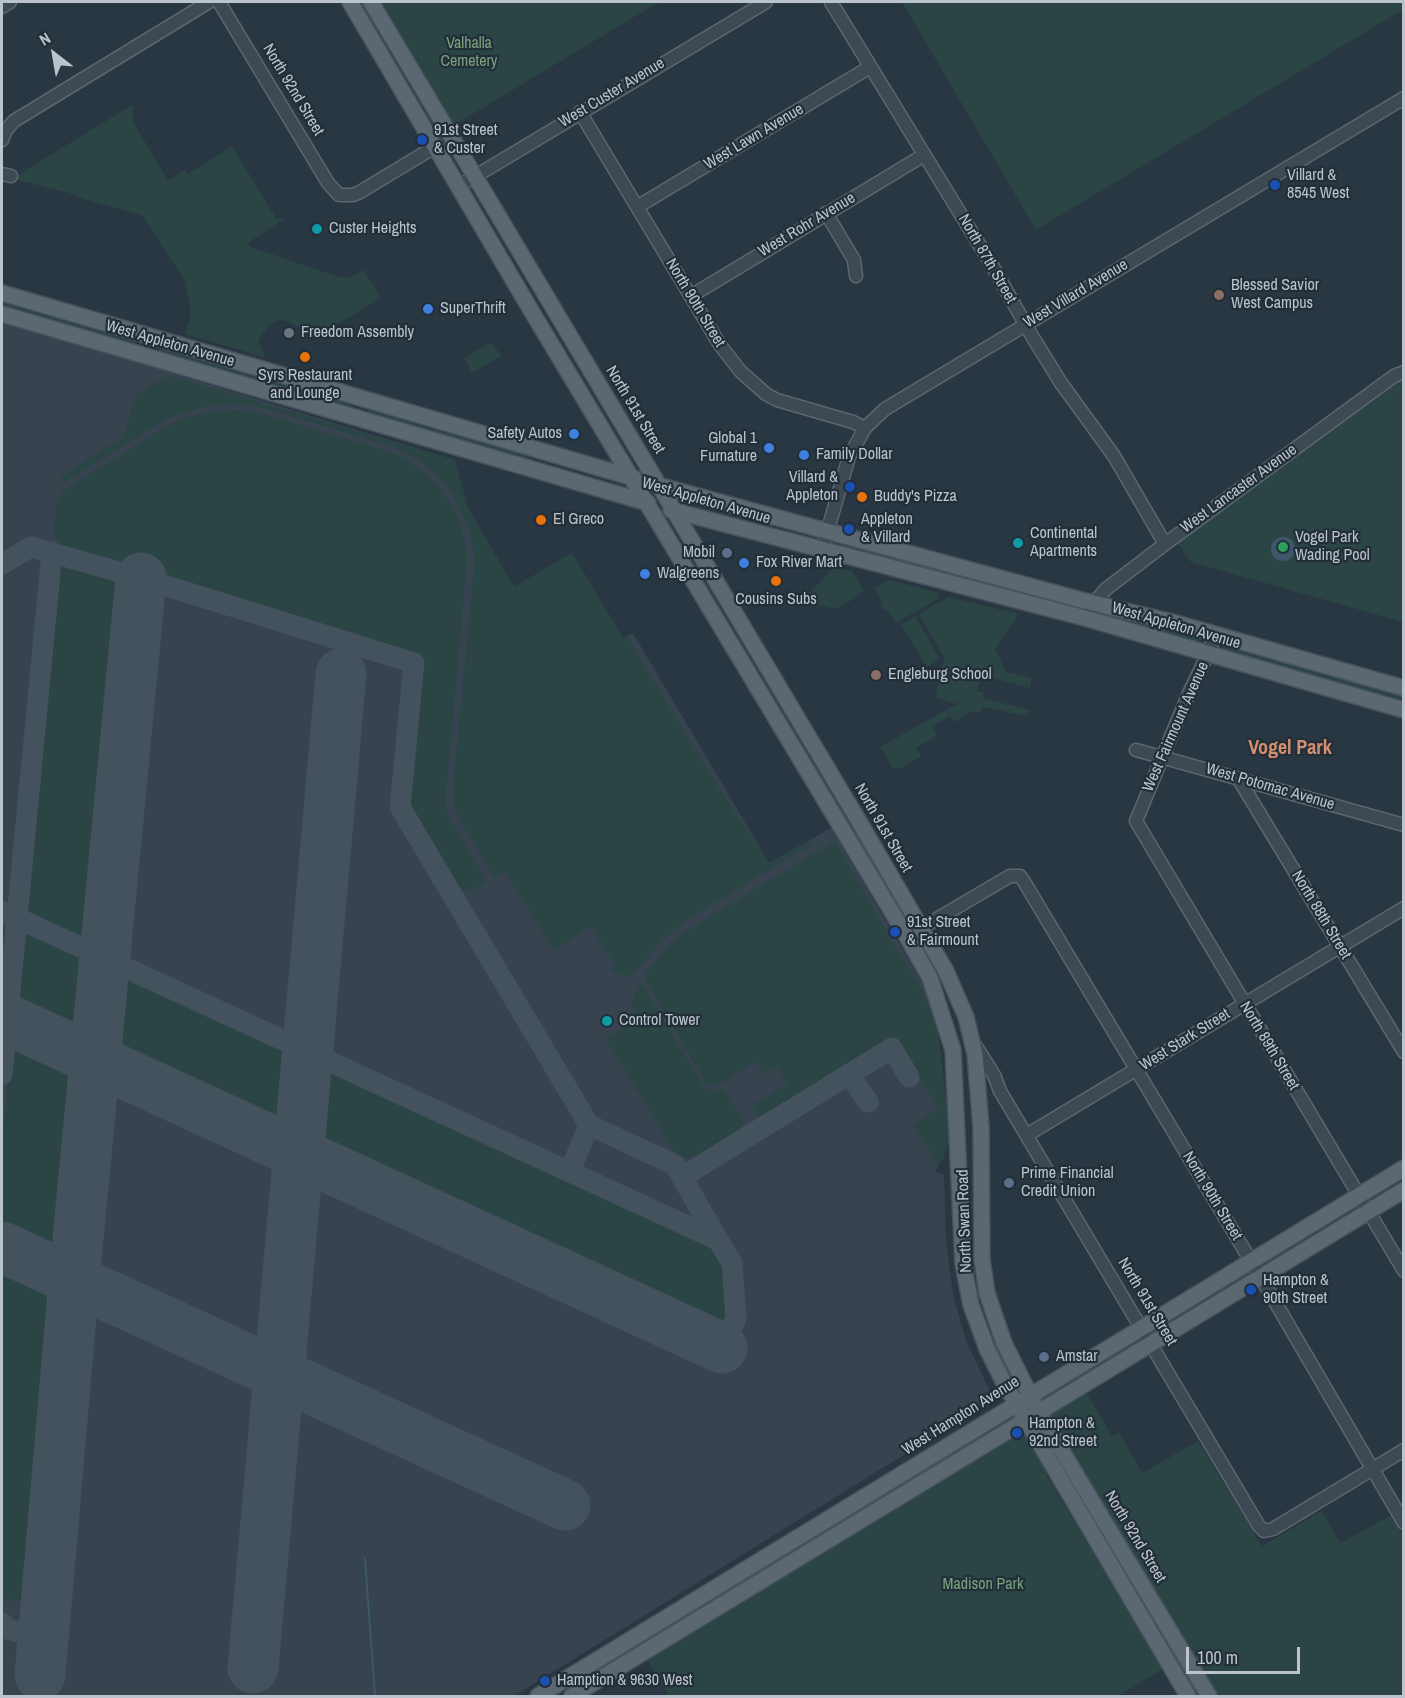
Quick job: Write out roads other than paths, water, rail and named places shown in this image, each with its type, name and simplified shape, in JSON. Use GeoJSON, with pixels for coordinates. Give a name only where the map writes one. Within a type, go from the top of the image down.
{"type":"FeatureCollection","features":[{"type":"Feature","properties":{"kind":"main road"},"geometry":{"type":"LineString","coordinates":[[350,2],[630,477],[907,937],[930,978],[953,1050],[967,1069],[977,1076]]}},
{"type":"Feature","properties":{"kind":"main road","name":"North 91st Street"},"geometry":{"type":"LineString","coordinates":[[371,2],[946,971],[966,1017],[971,1037]]}},
{"type":"Feature","properties":{"kind":"main road","name":"West Appleton Avenue"},"geometry":{"type":"LineString","coordinates":[[2,293],[659,486],[1215,634],[1404,688]]}},
{"type":"Feature","properties":{"kind":"main road","name":"West Appleton Avenue"},"geometry":{"type":"LineString","coordinates":[[2,314],[717,523],[1085,618],[1404,710]]}},
{"type":"Feature","properties":{"kind":"main road"},"geometry":{"type":"LineString","coordinates":[[598,468],[612,460],[614,448]]}},
{"type":"Feature","properties":{"kind":"main road"},"geometry":{"type":"LineString","coordinates":[[747,531],[756,512]]}},
{"type":"Feature","properties":{"kind":"main road"},"geometry":{"type":"LineString","coordinates":[[694,543],[693,535],[697,528],[708,523],[717,523]]}},
{"type":"Feature","properties":{"kind":"main road","name":"North Swan Road"},"geometry":{"type":"LineString","coordinates":[[971,1037],[981,1127],[981,1228],[987,1293],[1023,1399]]}},
{"type":"Feature","properties":{"kind":"main road","name":"North Swan Road"},"geometry":{"type":"LineString","coordinates":[[953,1050],[963,1264],[971,1305],[987,1349],[1023,1399]]}},
{"type":"Feature","properties":{"kind":"main road","name":"West Hampton Avenue"},"geometry":{"type":"LineString","coordinates":[[538,1696],[1404,1168]]}},
{"type":"Feature","properties":{"kind":"main road"},"geometry":{"type":"LineString","coordinates":[[572,1696],[1404,1190]]}},
{"type":"Feature","properties":{"kind":"main road","name":"North 92nd Street"},"geometry":{"type":"LineString","coordinates":[[1023,1399],[1188,1696]]}},
{"type":"Feature","properties":{"kind":"main road","name":"North 92nd Street"},"geometry":{"type":"LineString","coordinates":[[1031,1415],[1209,1696]]}},
{"type":"Feature","properties":{"kind":"street"},"geometry":{"type":"LineString","coordinates":[[2,7],[10,2]]}},
{"type":"Feature","properties":{"kind":"street"},"geometry":{"type":"LineString","coordinates":[[2,140],[10,126],[27,113],[209,2]]}},
{"type":"Feature","properties":{"kind":"street","name":"North 92nd Street"},"geometry":{"type":"LineString","coordinates":[[219,2],[328,183],[339,195],[353,195],[360,192],[435,147]]}},
{"type":"Feature","properties":{"kind":"street","name":"West Custer Avenue"},"geometry":{"type":"LineString","coordinates":[[459,186],[766,2]]}},
{"type":"Feature","properties":{"kind":"street","name":"North 87th Street"},"geometry":{"type":"LineString","coordinates":[[831,2],[1061,383],[1114,456],[1165,544]]}},
{"type":"Feature","properties":{"kind":"street","name":"West Lawn Avenue"},"geometry":{"type":"LineString","coordinates":[[637,207],[870,67]]}},
{"type":"Feature","properties":{"kind":"street","name":"West Villard Avenue"},"geometry":{"type":"LineString","coordinates":[[822,550],[849,457],[865,428],[894,402],[1401,104]]}},
{"type":"Feature","properties":{"kind":"street","name":"North 90th Street"},"geometry":{"type":"LineString","coordinates":[[580,112],[729,358],[751,383],[766,394],[791,406],[853,422],[865,428]]}},
{"type":"Feature","properties":{"kind":"street"},"geometry":{"type":"LineString","coordinates":[[435,147],[451,137]]}},
{"type":"Feature","properties":{"kind":"street","name":"West Rohr Avenue"},"geometry":{"type":"LineString","coordinates":[[691,296],[924,154]]}},
{"type":"Feature","properties":{"kind":"street"},"geometry":{"type":"LineString","coordinates":[[826,213],[854,260],[856,276]]}},
{"type":"Feature","properties":{"kind":"street","name":"West Lancaster Avenue"},"geometry":{"type":"LineString","coordinates":[[1085,618],[1094,603],[1106,590],[1165,544],[1394,376],[1404,372]]}},
{"type":"Feature","properties":{"kind":"street","name":"West Fairmount Avenue"},"geometry":{"type":"LineString","coordinates":[[1136,820],[1215,634]]}},
{"type":"Feature","properties":{"kind":"street","name":"West Potomac Avenue"},"geometry":{"type":"LineString","coordinates":[[1136,750],[1404,825]]}},
{"type":"Feature","properties":{"kind":"street","name":"North 88th Street"},"geometry":{"type":"LineString","coordinates":[[1238,778],[1404,1052]]}},
{"type":"Feature","properties":{"kind":"street","name":"North 89th Street"},"geometry":{"type":"LineString","coordinates":[[1136,820],[1404,1271]]}},
{"type":"Feature","properties":{"kind":"street","name":"North 90th Street"},"geometry":{"type":"LineString","coordinates":[[921,929],[1010,876],[1020,876],[1251,1261],[1404,1523]]}},
{"type":"Feature","properties":{"kind":"street","name":"West Stark Street"},"geometry":{"type":"LineString","coordinates":[[1027,1135],[1404,908]]}},
{"type":"Feature","properties":{"kind":"street"},"geometry":{"type":"LineString","coordinates":[[907,937],[921,929]]}},
{"type":"Feature","properties":{"kind":"street","name":"North 91st Street"},"geometry":{"type":"LineString","coordinates":[[971,1037],[994,1075],[1000,1091],[1254,1519],[1264,1531],[1273,1528],[1372,1469]]}},
{"type":"Feature","properties":{"kind":"street","name":"North 91st Street"},"geometry":{"type":"LineString","coordinates":[[977,1076],[1000,1091]]}},
{"type":"Feature","properties":{"kind":"street"},"geometry":{"type":"LineString","coordinates":[[1372,1469],[1404,1450]]}},
{"type":"Feature","properties":{"kind":"waterway"},"geometry":{"type":"LineString","coordinates":[[365,1559],[375,1696]]}},
{"type":"Feature","properties":{"kind":"place","name":"91st Street & Custer"},"geometry":{"type":"Point","coordinates":[422,140]}},
{"type":"Feature","properties":{"kind":"place","name":"Villard & 8545 West"},"geometry":{"type":"Point","coordinates":[1275,185]}},
{"type":"Feature","properties":{"kind":"place","name":"Custer Heights"},"geometry":{"type":"Point","coordinates":[317,229]}},
{"type":"Feature","properties":{"kind":"place","name":"Blessed Savior West Campus"},"geometry":{"type":"Point","coordinates":[1219,295]}},
{"type":"Feature","properties":{"kind":"place","name":"SuperThrift"},"geometry":{"type":"Point","coordinates":[428,309]}},
{"type":"Feature","properties":{"kind":"place","name":"Freedom Assembly"},"geometry":{"type":"Point","coordinates":[289,333]}},
{"type":"Feature","properties":{"kind":"place","name":"Syrs Restaurant and Lounge"},"geometry":{"type":"Point","coordinates":[305,357]}},
{"type":"Feature","properties":{"kind":"place","name":"Safety Autos"},"geometry":{"type":"Point","coordinates":[574,434]}},
{"type":"Feature","properties":{"kind":"place","name":"Global 1 Furnature"},"geometry":{"type":"Point","coordinates":[769,448]}},
{"type":"Feature","properties":{"kind":"place","name":"Family Dollar"},"geometry":{"type":"Point","coordinates":[804,455]}},
{"type":"Feature","properties":{"kind":"place","name":"Villard & Appleton"},"geometry":{"type":"Point","coordinates":[850,487]}},
{"type":"Feature","properties":{"kind":"place","name":"Buddy's Pizza"},"geometry":{"type":"Point","coordinates":[862,497]}},
{"type":"Feature","properties":{"kind":"place","name":"El Greco"},"geometry":{"type":"Point","coordinates":[541,520]}},
{"type":"Feature","properties":{"kind":"place","name":"Appleton & Villard"},"geometry":{"type":"Point","coordinates":[849,529]}},
{"type":"Feature","properties":{"kind":"place","name":"Continental Apartments"},"geometry":{"type":"Point","coordinates":[1018,543]}},
{"type":"Feature","properties":{"kind":"place","name":"Vogel Park Wading Pool"},"geometry":{"type":"Point","coordinates":[1283,547]}},
{"type":"Feature","properties":{"kind":"place","name":"Mobil"},"geometry":{"type":"Point","coordinates":[727,553]}},
{"type":"Feature","properties":{"kind":"place","name":"Fox River Mart"},"geometry":{"type":"Point","coordinates":[744,563]}},
{"type":"Feature","properties":{"kind":"place","name":"Walgreens"},"geometry":{"type":"Point","coordinates":[645,574]}},
{"type":"Feature","properties":{"kind":"place","name":"Cousins Subs"},"geometry":{"type":"Point","coordinates":[776,581]}},
{"type":"Feature","properties":{"kind":"place","name":"Engleburg School"},"geometry":{"type":"Point","coordinates":[876,675]}},
{"type":"Feature","properties":{"kind":"place","name":"91st Street & Fairmount"},"geometry":{"type":"Point","coordinates":[895,932]}},
{"type":"Feature","properties":{"kind":"place","name":"Control Tower"},"geometry":{"type":"Point","coordinates":[607,1021]}},
{"type":"Feature","properties":{"kind":"place","name":"Prime Financial Credit Union"},"geometry":{"type":"Point","coordinates":[1009,1183]}},
{"type":"Feature","properties":{"kind":"place","name":"Hampton & 90th Street"},"geometry":{"type":"Point","coordinates":[1251,1290]}},
{"type":"Feature","properties":{"kind":"place","name":"Amstar"},"geometry":{"type":"Point","coordinates":[1044,1357]}},
{"type":"Feature","properties":{"kind":"place","name":"Hampton & 92nd Street"},"geometry":{"type":"Point","coordinates":[1017,1433]}},
{"type":"Feature","properties":{"kind":"place","name":"Hamption & 9630 West"},"geometry":{"type":"Point","coordinates":[545,1681]}},
{"type":"Feature","properties":{"kind":"district","name":"Vogel Park"},"geometry":{"type":"Point","coordinates":[1290,749]}},
{"type":"Feature","properties":{"kind":"park label","name":"Valhalla Cemetery"},"geometry":{"type":"Point","coordinates":[469,53]}},
{"type":"Feature","properties":{"kind":"park label","name":"Madison Park"},"geometry":{"type":"Point","coordinates":[983,1585]}}]}
